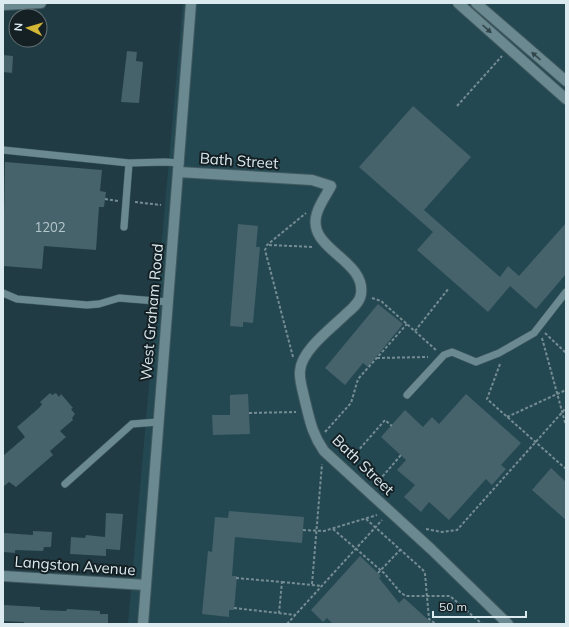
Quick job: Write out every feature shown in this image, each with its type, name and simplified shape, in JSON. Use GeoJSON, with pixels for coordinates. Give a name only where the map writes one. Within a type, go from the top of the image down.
{"type":"FeatureCollection","features":[{"type":"Feature","properties":{"kind":"street"},"geometry":{"type":"LineString","coordinates":[[3,5],[41,3]]}},
{"type":"Feature","properties":{"kind":"street","name":"West Graham Road"},"geometry":{"type":"LineString","coordinates":[[143,624],[191,3]]}},
{"type":"Feature","properties":{"kind":"street"},"geometry":{"type":"LineString","coordinates":[[458,3],[566,99]]}},
{"type":"Feature","properties":{"kind":"street"},"geometry":{"type":"LineString","coordinates":[[476,3],[566,81]]}},
{"type":"Feature","properties":{"kind":"street","name":"Bath Street"},"geometry":{"type":"LineString","coordinates":[[179,168],[312,180],[331,186],[317,213]]}},
{"type":"Feature","properties":{"kind":"street"},"geometry":{"type":"LineString","coordinates":[[317,213],[318,232],[325,243],[357,275],[360,283],[361,295]]}},
{"type":"Feature","properties":{"kind":"street","name":"Bath Street"},"geometry":{"type":"LineString","coordinates":[[361,295],[353,308],[310,349],[301,366],[301,380],[314,437],[324,451],[431,549],[508,624]]}},
{"type":"Feature","properties":{"kind":"street","name":"Langston Avenue"},"geometry":{"type":"LineString","coordinates":[[3,576],[146,585]]}},
{"type":"Feature","properties":{"kind":"lane"},"geometry":{"type":"LineString","coordinates":[[3,150],[129,164],[165,162],[179,168]]}},
{"type":"Feature","properties":{"kind":"lane"},"geometry":{"type":"LineString","coordinates":[[124,227],[129,164]]}},
{"type":"Feature","properties":{"kind":"lane"},"geometry":{"type":"LineString","coordinates":[[408,395],[444,355],[452,352],[476,362],[500,353],[534,333],[566,292]]}},
{"type":"Feature","properties":{"kind":"lane"},"geometry":{"type":"LineString","coordinates":[[3,293],[17,299],[87,305],[99,304],[119,298],[168,302]]}},
{"type":"Feature","properties":{"kind":"lane"},"geometry":{"type":"LineString","coordinates":[[65,484],[132,424],[158,422]]}},
{"type":"Feature","properties":{"kind":"path"},"geometry":{"type":"LineString","coordinates":[[457,106],[503,55]]}},
{"type":"Feature","properties":{"kind":"path"},"geometry":{"type":"LineString","coordinates":[[105,199],[119,201]]}},
{"type":"Feature","properties":{"kind":"path"},"geometry":{"type":"LineString","coordinates":[[133,202],[161,205]]}},
{"type":"Feature","properties":{"kind":"path"},"geometry":{"type":"LineString","coordinates":[[295,364],[265,250],[267,245],[305,213],[317,213]]}},
{"type":"Feature","properties":{"kind":"path"},"geometry":{"type":"LineString","coordinates":[[267,245],[320,248],[325,243]]}},
{"type":"Feature","properties":{"kind":"path"},"geometry":{"type":"LineString","coordinates":[[415,331],[449,288]]}},
{"type":"Feature","properties":{"kind":"path"},"geometry":{"type":"LineString","coordinates":[[361,295],[381,301],[435,349]]}},
{"type":"Feature","properties":{"kind":"path"},"geometry":{"type":"LineString","coordinates":[[324,437],[325,433],[351,403],[358,379],[407,324]]}},
{"type":"Feature","properties":{"kind":"path"},"geometry":{"type":"LineString","coordinates":[[566,353],[543,332],[542,336],[566,426]]}},
{"type":"Feature","properties":{"kind":"path"},"geometry":{"type":"LineString","coordinates":[[377,358],[434,357]]}},
{"type":"Feature","properties":{"kind":"path"},"geometry":{"type":"LineString","coordinates":[[501,359],[487,399],[566,469]]}},
{"type":"Feature","properties":{"kind":"path"},"geometry":{"type":"LineString","coordinates":[[507,417],[566,390]]}},
{"type":"Feature","properties":{"kind":"path"},"geometry":{"type":"LineString","coordinates":[[422,526],[428,530],[442,532],[457,530],[566,408]]}},
{"type":"Feature","properties":{"kind":"path"},"geometry":{"type":"LineString","coordinates":[[249,413],[301,412]]}},
{"type":"Feature","properties":{"kind":"path"},"geometry":{"type":"LineString","coordinates":[[350,460],[385,420],[392,426]]}},
{"type":"Feature","properties":{"kind":"path"},"geometry":{"type":"LineString","coordinates":[[345,456],[355,465]]}},
{"type":"Feature","properties":{"kind":"path"},"geometry":{"type":"LineString","coordinates":[[371,480],[376,484],[401,456]]}},
{"type":"Feature","properties":{"kind":"path"},"geometry":{"type":"LineString","coordinates":[[312,584],[322,463]]}},
{"type":"Feature","properties":{"kind":"path"},"geometry":{"type":"LineString","coordinates":[[303,530],[316,532],[378,515]]}},
{"type":"Feature","properties":{"kind":"path"},"geometry":{"type":"LineString","coordinates":[[287,624],[384,518]]}},
{"type":"Feature","properties":{"kind":"path"},"geometry":{"type":"LineString","coordinates":[[366,519],[425,574],[429,619],[436,624]]}},
{"type":"Feature","properties":{"kind":"path"},"geometry":{"type":"LineString","coordinates":[[333,528],[406,596],[450,596],[482,624]]}},
{"type":"Feature","properties":{"kind":"path"},"geometry":{"type":"LineString","coordinates":[[379,572],[400,550]]}},
{"type":"Feature","properties":{"kind":"path"},"geometry":{"type":"LineString","coordinates":[[236,578],[322,586]]}},
{"type":"Feature","properties":{"kind":"path"},"geometry":{"type":"LineString","coordinates":[[279,613],[282,582]]}},
{"type":"Feature","properties":{"kind":"path"},"geometry":{"type":"LineString","coordinates":[[234,608],[296,614]]}},
{"type":"Feature","properties":{"kind":"shaded area"},"geometry":{"type":"Polygon","coordinates":[[[183,3],[566,3],[566,624],[128,624],[183,3]]]}},
{"type":"Feature","properties":{"kind":"building"},"geometry":{"type":"Polygon","coordinates":[[[127,51],[137,52],[136,61],[143,62],[139,103],[121,102],[127,51]]]}},
{"type":"Feature","properties":{"kind":"building"},"geometry":{"type":"Polygon","coordinates":[[[3,55],[13,56],[12,73],[3,72],[3,55]]]}},
{"type":"Feature","properties":{"kind":"building"},"geometry":{"type":"Polygon","coordinates":[[[413,106],[471,157],[424,210],[500,277],[508,266],[519,276],[566,223],[566,274],[536,309],[510,286],[488,312],[417,250],[433,232],[359,167],[413,106]]]}},
{"type":"Feature","properties":{"kind":"building"},"geometry":{"type":"Polygon","coordinates":[[[5,162],[102,170],[100,191],[106,192],[104,207],[99,207],[96,250],[44,246],[42,269],[3,266],[5,162]]]}},
{"type":"Feature","properties":{"kind":"building"},"geometry":{"type":"Polygon","coordinates":[[[238,224],[258,226],[256,247],[260,247],[253,323],[243,322],[243,327],[230,326],[238,224]]]}},
{"type":"Feature","properties":{"kind":"building"},"geometry":{"type":"Polygon","coordinates":[[[378,304],[403,324],[368,367],[363,363],[345,385],[325,368],[378,304]]]}},
{"type":"Feature","properties":{"kind":"building"},"geometry":{"type":"Polygon","coordinates":[[[50,393],[52,395],[56,393],[59,397],[61,394],[73,408],[71,409],[75,414],[72,418],[73,420],[60,431],[66,437],[50,451],[53,455],[16,487],[9,482],[3,487],[3,456],[25,437],[17,427],[39,408],[42,404],[40,402],[50,393]]]}},
{"type":"Feature","properties":{"kind":"building"},"geometry":{"type":"Polygon","coordinates":[[[248,394],[250,434],[213,435],[212,415],[230,415],[230,395],[248,394]]]}},
{"type":"Feature","properties":{"kind":"building"},"geometry":{"type":"Polygon","coordinates":[[[466,394],[521,443],[501,465],[506,469],[492,485],[486,479],[449,520],[429,502],[421,512],[404,497],[415,485],[397,470],[406,460],[381,437],[405,410],[423,427],[432,417],[439,424],[466,394]]]}},
{"type":"Feature","properties":{"kind":"building"},"geometry":{"type":"Polygon","coordinates":[[[551,468],[566,482],[566,520],[532,490],[551,468]]]}},
{"type":"Feature","properties":{"kind":"building"},"geometry":{"type":"Polygon","coordinates":[[[229,511],[304,517],[302,543],[235,537],[232,576],[237,576],[234,610],[229,610],[229,617],[202,614],[208,551],[212,552],[215,517],[228,518],[229,511]]]}},
{"type":"Feature","properties":{"kind":"building"},"geometry":{"type":"Polygon","coordinates":[[[106,513],[123,514],[120,550],[106,549],[106,556],[70,554],[71,537],[85,538],[86,535],[105,537],[106,513]]]}},
{"type":"Feature","properties":{"kind":"building"},"geometry":{"type":"Polygon","coordinates":[[[33,531],[52,532],[51,547],[44,547],[43,551],[15,550],[15,553],[4,552],[4,533],[33,535],[33,531]]]}},
{"type":"Feature","properties":{"kind":"building"},"geometry":{"type":"Polygon","coordinates":[[[360,556],[381,576],[379,578],[399,603],[404,598],[433,624],[333,624],[327,618],[323,622],[311,610],[360,556]]]}},
{"type":"Feature","properties":{"kind":"building"},"geometry":{"type":"Polygon","coordinates":[[[3,605],[40,607],[40,610],[66,611],[67,609],[100,611],[100,614],[108,614],[108,624],[24,624],[24,622],[3,621],[3,605]]]}}]}
